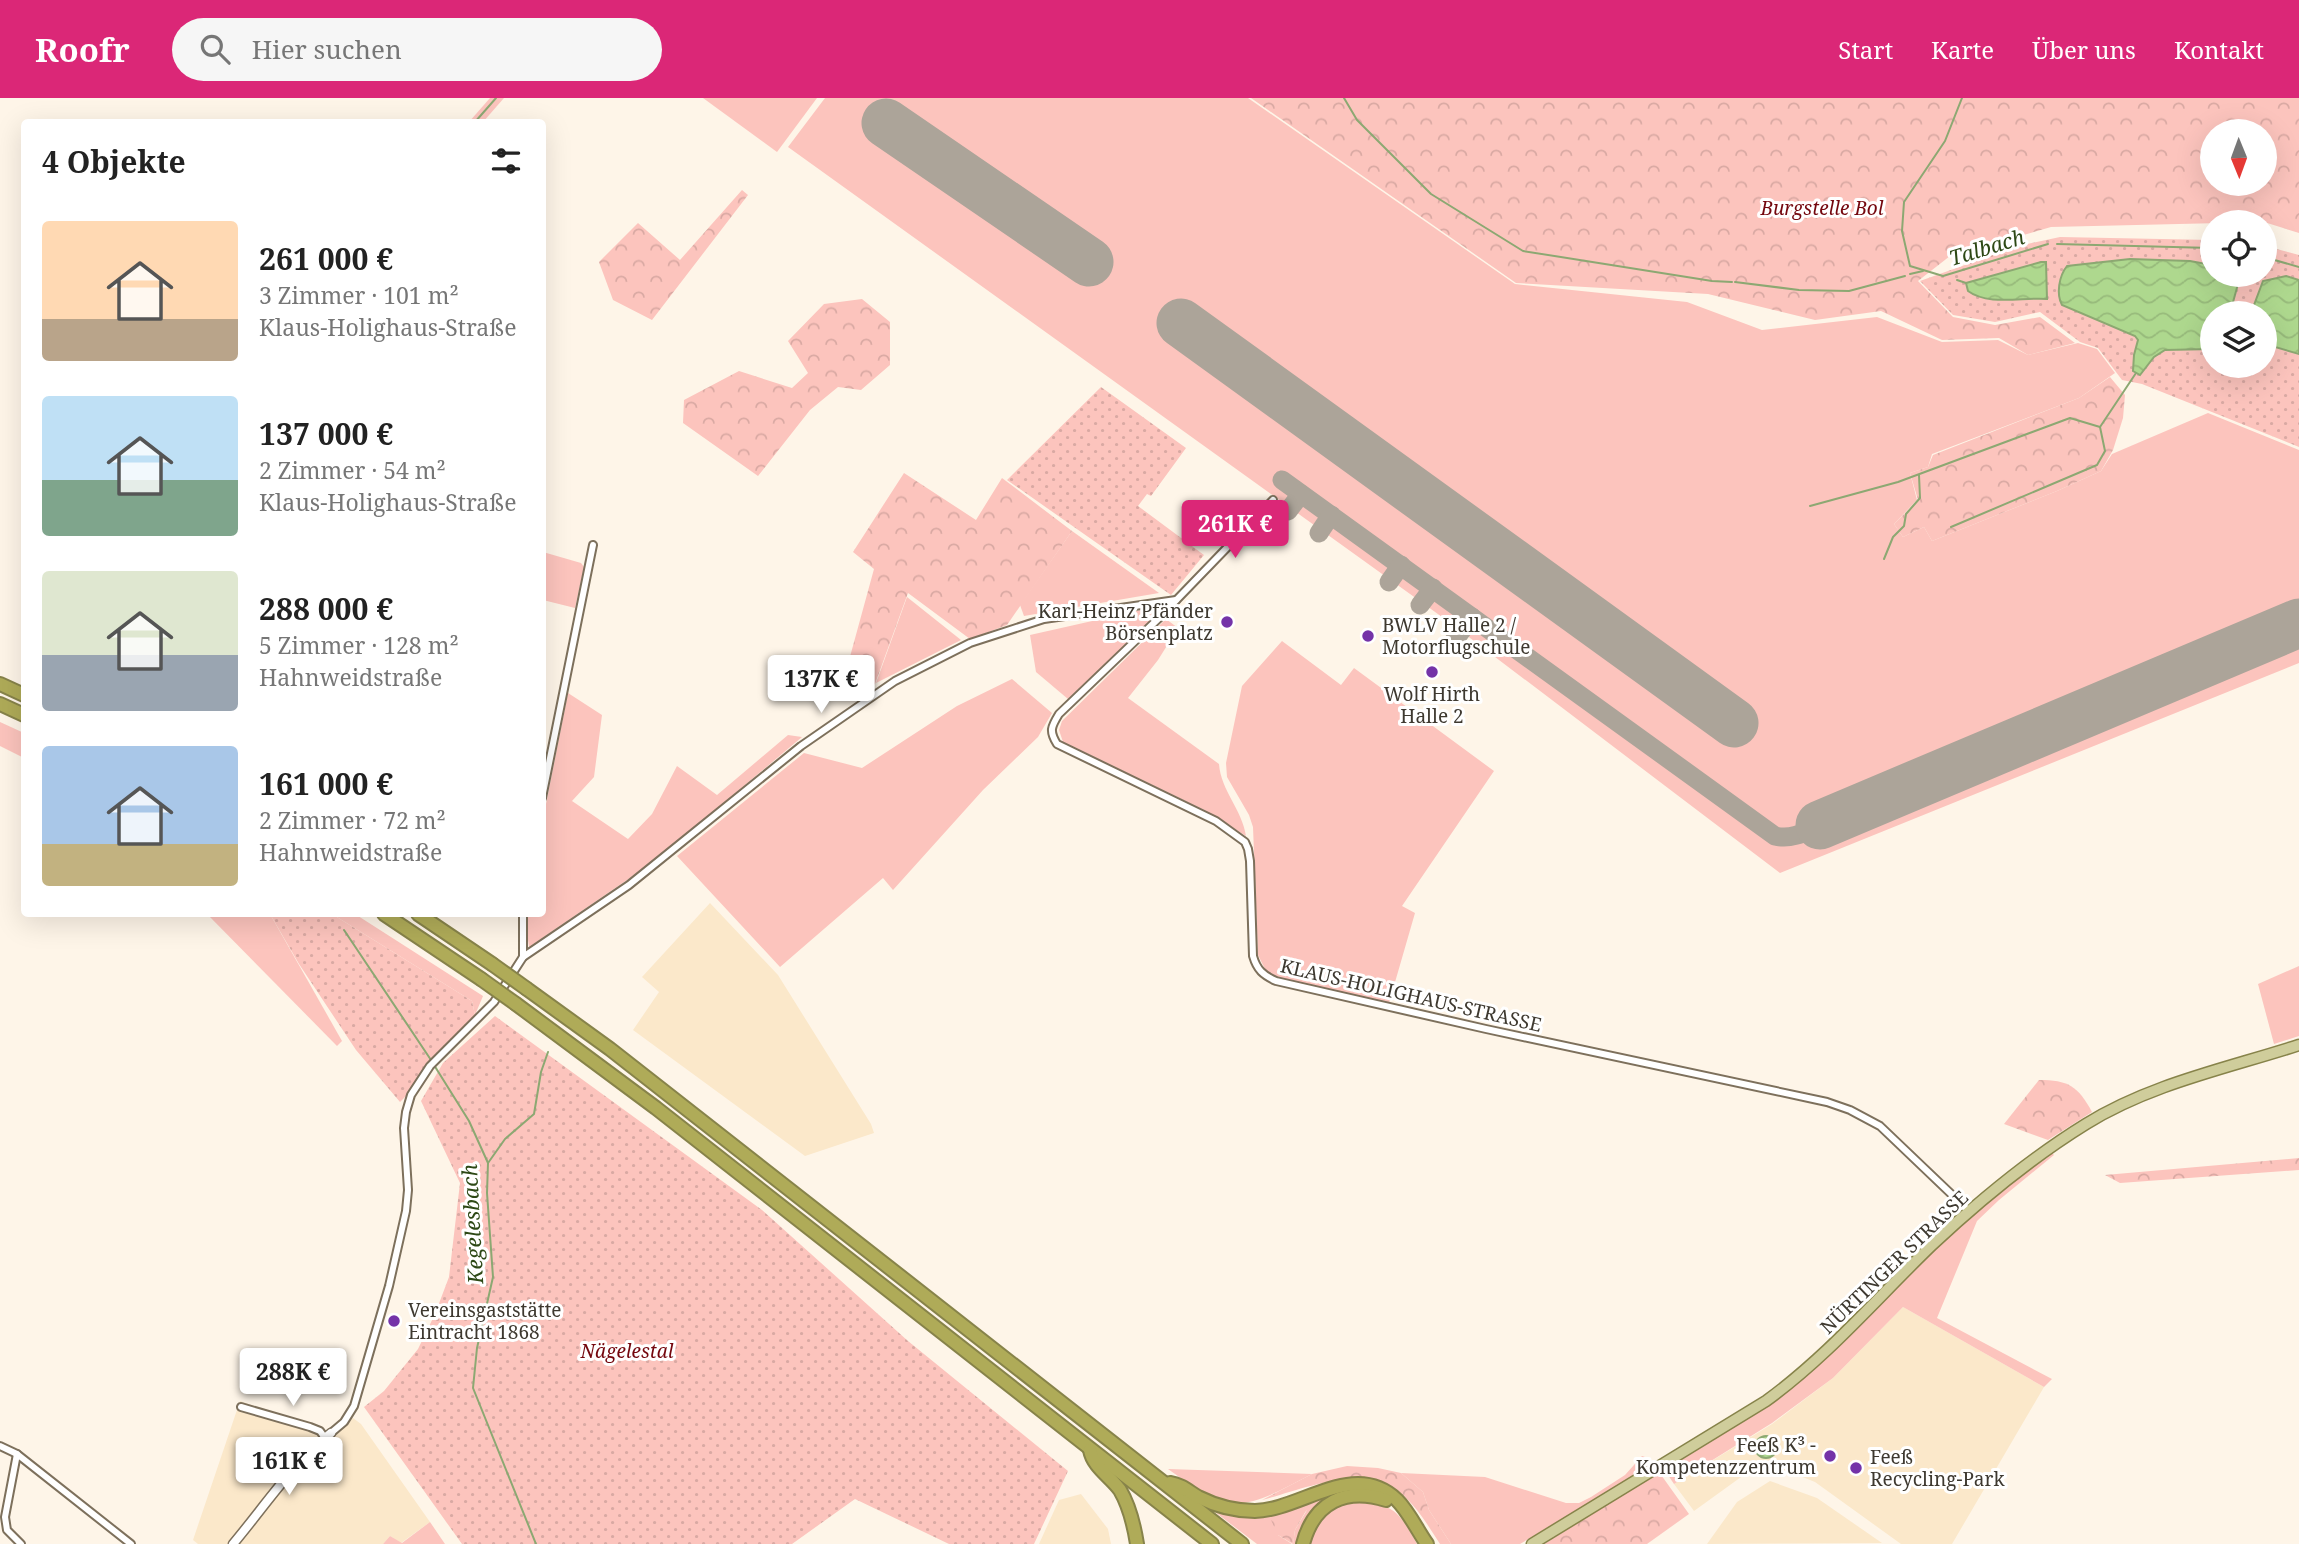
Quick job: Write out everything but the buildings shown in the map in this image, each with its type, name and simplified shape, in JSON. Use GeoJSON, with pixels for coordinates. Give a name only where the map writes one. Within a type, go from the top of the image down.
{"type":"FeatureCollection","features":[{"type":"Feature","properties":{"kind":"highway"},"geometry":{"type":"LineString","coordinates":[[0,684],[21,694]]}},
{"type":"Feature","properties":{"kind":"highway"},"geometry":{"type":"LineString","coordinates":[[0,704],[21,714]]}},
{"type":"Feature","properties":{"kind":"highway"},"geometry":{"type":"LineString","coordinates":[[388,917],[481,979],[666,1115],[1212,1544]]}},
{"type":"Feature","properties":{"kind":"highway"},"geometry":{"type":"LineString","coordinates":[[422,917],[610,1049],[1242,1544]]}},
{"type":"Feature","properties":{"kind":"highway"},"geometry":{"type":"LineString","coordinates":[[1089,1448],[1091,1459],[1114,1483],[1127,1503],[1137,1544]]}},
{"type":"Feature","properties":{"kind":"highway"},"geometry":{"type":"LineString","coordinates":[[1162,1482],[1181,1485],[1217,1505],[1249,1511],[1275,1508],[1334,1487],[1367,1486],[1390,1495],[1407,1513],[1427,1544]]}},
{"type":"Feature","properties":{"kind":"highway"},"geometry":{"type":"LineString","coordinates":[[1303,1544],[1313,1519],[1324,1507],[1336,1499],[1352,1494],[1374,1496],[1407,1513]]}},
{"type":"Feature","properties":{"kind":"main road","name":"NÜRTINGER STRASSE"},"geometry":{"type":"LineString","coordinates":[[1532,1544],[1766,1401],[1792,1382],[1816,1362],[1931,1246],[1969,1212],[2053,1146],[2106,1112],[2147,1094],[2299,1045]]}},
{"type":"Feature","properties":{"kind":"street","name":"KLAUS-HOLIGHAUS-STRASSE"},"geometry":{"type":"LineString","coordinates":[[1273,500],[1176,600],[1059,714],[1051,727],[1051,734],[1058,744],[1216,821],[1245,842],[1250,861],[1253,956],[1256,968],[1276,981],[1827,1102],[1850,1110],[1880,1126],[1969,1212]]}},
{"type":"Feature","properties":{"kind":"street"},"geometry":{"type":"LineString","coordinates":[[546,778],[593,545]]}},
{"type":"Feature","properties":{"kind":"street"},"geometry":{"type":"LineString","coordinates":[[233,1544],[293,1468],[344,1422],[354,1406],[389,1286],[408,1190],[404,1128],[406,1112],[415,1088],[430,1066],[494,1002],[523,957],[629,885],[801,746],[895,681],[970,643],[1044,619],[1176,600]]}},
{"type":"Feature","properties":{"kind":"street"},"geometry":{"type":"LineString","coordinates":[[523,917],[523,957]]}},
{"type":"Feature","properties":{"kind":"street"},"geometry":{"type":"LineString","coordinates":[[241,1407],[310,1427],[328,1436]]}},
{"type":"Feature","properties":{"kind":"street"},"geometry":{"type":"LineString","coordinates":[[0,1446],[17,1454],[131,1544]]}},
{"type":"Feature","properties":{"kind":"street"},"geometry":{"type":"LineString","coordinates":[[17,1454],[5,1517],[6,1530],[21,1544]]}},
{"type":"Feature","properties":{"kind":"shaded area"},"geometry":{"type":"Polygon","coordinates":[[[710,903],[778,975],[871,1124],[874,1133],[805,1156],[633,1030],[659,992],[642,977],[710,903]]]}},
{"type":"Feature","properties":{"kind":"shaded area"},"geometry":{"type":"Polygon","coordinates":[[[1903,1307],[2044,1387],[1952,1544],[1901,1544],[1815,1482],[1768,1467],[1748,1472],[1694,1511],[1674,1484],[1772,1424],[1833,1378],[1903,1307]]]}},
{"type":"Feature","properties":{"kind":"shaded area"},"geometry":{"type":"Polygon","coordinates":[[[240,1401],[335,1433],[353,1418],[361,1424],[430,1522],[401,1543],[390,1536],[383,1544],[198,1544],[193,1540],[240,1401]]]}},
{"type":"Feature","properties":{"kind":"shaded area"},"geometry":{"type":"Polygon","coordinates":[[[1770,1481],[1817,1498],[1882,1543],[1707,1544],[1737,1502],[1770,1481]]]}},
{"type":"Feature","properties":{"kind":"shaded area"},"geometry":{"type":"Polygon","coordinates":[[[1081,1494],[1108,1529],[1111,1544],[1039,1544],[1059,1500],[1081,1494]]]}},
{"type":"Feature","properties":{"kind":"green space"},"geometry":{"type":"Polygon","coordinates":[[[490,98],[504,98],[486,119],[472,119],[490,98]]]}},
{"type":"Feature","properties":{"kind":"green space"},"geometry":{"type":"Polygon","coordinates":[[[703,98],[817,98],[777,152],[703,98]]]}},
{"type":"Feature","properties":{"kind":"green space"},"geometry":{"type":"Polygon","coordinates":[[[825,98],[1248,98],[1515,284],[1687,302],[1762,330],[1877,317],[1942,342],[1998,340],[2028,355],[2078,343],[2097,349],[2115,373],[2079,398],[1932,454],[1928,467],[1910,473],[1917,500],[1894,524],[1903,537],[1924,527],[1932,541],[2101,471],[2112,454],[2208,413],[2299,450],[2299,663],[1780,873],[1449,622],[788,147],[825,98]]]}},
{"type":"Feature","properties":{"kind":"green space","name":"Burgstelle Bol"},"geometry":{"type":"Polygon","coordinates":[[[1251,98],[2299,98],[2299,233],[2277,226],[2277,210],[2200,210],[2200,224],[2051,227],[1950,256],[1918,281],[1953,317],[1995,325],[2040,317],[2075,343],[2028,355],[1999,338],[1942,340],[1881,311],[1815,320],[1708,294],[1516,283],[1251,98]]]}},
{"type":"Feature","properties":{"kind":"green space"},"geometry":{"type":"Polygon","coordinates":[[[742,190],[748,195],[652,320],[613,300],[599,262],[638,223],[680,260],[742,190]]]}},
{"type":"Feature","properties":{"kind":"green space"},"geometry":{"type":"Polygon","coordinates":[[[2060,237],[2200,240],[2200,287],[2277,287],[2277,249],[2299,255],[2299,447],[2142,384],[2122,380],[2098,348],[2080,342],[2040,312],[1995,322],[1953,315],[1920,281],[2018,246],[2060,237]]]}},
{"type":"Feature","properties":{"kind":"green space"},"geometry":{"type":"Polygon","coordinates":[[[862,299],[890,322],[890,365],[861,390],[838,387],[810,410],[758,476],[683,423],[684,400],[739,371],[792,388],[808,373],[788,341],[824,304],[862,299]]]}},
{"type":"Feature","properties":{"kind":"green space"},"geometry":{"type":"Polygon","coordinates":[[[2110,377],[2125,395],[2123,418],[2113,450],[2101,471],[1932,541],[1924,527],[1903,537],[1894,524],[1918,500],[1910,473],[1928,467],[1933,455],[2079,398],[2110,377]]]}},
{"type":"Feature","properties":{"kind":"green space"},"geometry":{"type":"Polygon","coordinates":[[[1101,387],[1186,448],[1151,496],[1147,494],[1138,506],[1204,555],[1171,595],[1007,480],[1101,387]]]}},
{"type":"Feature","properties":{"kind":"green space"},"geometry":{"type":"Polygon","coordinates":[[[904,473],[976,520],[1002,478],[1072,531],[1007,625],[970,639],[908,593],[875,684],[864,691],[849,682],[848,664],[874,569],[853,552],[904,473]]]}},
{"type":"Feature","properties":{"kind":"green space"},"geometry":{"type":"Polygon","coordinates":[[[1072,531],[1159,593],[1024,616],[1020,605],[1072,531]]]}},
{"type":"Feature","properties":{"kind":"green space"},"geometry":{"type":"Polygon","coordinates":[[[546,553],[581,563],[584,567],[575,608],[546,601],[546,553]]]}},
{"type":"Feature","properties":{"kind":"green space"},"geometry":{"type":"Polygon","coordinates":[[[907,597],[961,640],[876,683],[907,597]]]}},
{"type":"Feature","properties":{"kind":"green space"},"geometry":{"type":"Polygon","coordinates":[[[1150,608],[1157,614],[1068,699],[1036,672],[1030,635],[1150,608]]]}},
{"type":"Feature","properties":{"kind":"green space"},"geometry":{"type":"Polygon","coordinates":[[[1166,619],[1178,628],[1158,660],[1128,698],[1219,764],[1246,836],[1204,810],[1063,742],[1059,730],[1062,721],[1166,619]]]}},
{"type":"Feature","properties":{"kind":"green space"},"geometry":{"type":"Polygon","coordinates":[[[1282,641],[1341,685],[1354,668],[1494,771],[1402,906],[1415,913],[1389,1003],[1279,979],[1267,973],[1258,955],[1253,827],[1227,777],[1226,763],[1242,686],[1282,641]]]}},
{"type":"Feature","properties":{"kind":"green space"},"geometry":{"type":"Polygon","coordinates":[[[1012,679],[1052,713],[1038,737],[983,790],[893,890],[883,878],[780,967],[677,856],[804,753],[862,768],[957,706],[1012,679]]]}},
{"type":"Feature","properties":{"kind":"green space"},"geometry":{"type":"Polygon","coordinates":[[[568,693],[602,715],[594,777],[572,801],[628,839],[652,814],[677,766],[717,795],[788,735],[802,737],[630,878],[529,947],[528,917],[546,917],[546,804],[568,693]]]}},
{"type":"Feature","properties":{"kind":"green space"},"geometry":{"type":"Polygon","coordinates":[[[0,722],[21,732],[21,756],[0,746],[0,722]]]}},
{"type":"Feature","properties":{"kind":"green space"},"geometry":{"type":"Polygon","coordinates":[[[210,917],[272,917],[342,1041],[337,1046],[210,917]]]}},
{"type":"Feature","properties":{"kind":"green space"},"geometry":{"type":"Polygon","coordinates":[[[272,917],[337,917],[472,1001],[475,1015],[429,1062],[400,1102],[356,1050],[299,964],[272,917]]]}},
{"type":"Feature","properties":{"kind":"green space"},"geometry":{"type":"Polygon","coordinates":[[[337,917],[360,917],[483,996],[475,1015],[472,1001],[337,917]]]}},
{"type":"Feature","properties":{"kind":"green space"},"geometry":{"type":"Polygon","coordinates":[[[2299,966],[2299,1036],[2274,1044],[2258,984],[2299,966]]]}},
{"type":"Feature","properties":{"kind":"green space","name":"Nägelestal"},"geometry":{"type":"Polygon","coordinates":[[[495,1016],[762,1210],[908,1341],[1068,1471],[1034,1544],[949,1544],[855,1499],[792,1544],[462,1544],[364,1407],[384,1391],[418,1349],[449,1277],[460,1183],[421,1101],[443,1063],[495,1016]]]}},
{"type":"Feature","properties":{"kind":"green space"},"geometry":{"type":"Polygon","coordinates":[[[2039,1080],[2058,1081],[2071,1086],[2082,1096],[2092,1112],[2048,1140],[2004,1124],[2039,1080]]]}},
{"type":"Feature","properties":{"kind":"green space"},"geometry":{"type":"Polygon","coordinates":[[[2051,1152],[2054,1155],[1977,1221],[1937,1318],[2052,1379],[2044,1387],[1903,1307],[1833,1378],[1772,1423],[1674,1484],[1666,1468],[1790,1389],[1971,1215],[2051,1152]]]}},
{"type":"Feature","properties":{"kind":"green space"},"geometry":{"type":"Polygon","coordinates":[[[2299,1158],[2299,1170],[2120,1183],[2105,1175],[2299,1158]]]}},
{"type":"Feature","properties":{"kind":"green space"},"geometry":{"type":"Polygon","coordinates":[[[1642,1456],[1648,1458],[1650,1466],[1520,1544],[1451,1544],[1429,1510],[1423,1492],[1401,1473],[1485,1477],[1566,1503],[1579,1503],[1625,1475],[1642,1456]]]}},
{"type":"Feature","properties":{"kind":"green space"},"geometry":{"type":"Polygon","coordinates":[[[1347,1466],[1401,1473],[1423,1492],[1429,1510],[1451,1544],[1440,1544],[1404,1496],[1389,1486],[1372,1480],[1334,1481],[1262,1500],[1312,1474],[1347,1466]]]}},
{"type":"Feature","properties":{"kind":"green space"},"geometry":{"type":"Polygon","coordinates":[[[1168,1469],[1312,1474],[1270,1495],[1239,1503],[1209,1495],[1168,1469]]]}},
{"type":"Feature","properties":{"kind":"green space"},"geometry":{"type":"Polygon","coordinates":[[[1659,1472],[1689,1514],[1647,1544],[1544,1544],[1659,1472]]]}},
{"type":"Feature","properties":{"kind":"green space"},"geometry":{"type":"Polygon","coordinates":[[[1345,1489],[1300,1544],[1293,1544],[1295,1530],[1307,1510],[1278,1535],[1292,1544],[1257,1544],[1215,1512],[1238,1515],[1345,1489]]]}},
{"type":"Feature","properties":{"kind":"green space"},"geometry":{"type":"Polygon","coordinates":[[[1347,1500],[1373,1503],[1390,1509],[1404,1522],[1417,1544],[1307,1544],[1327,1510],[1347,1500]]]}},
{"type":"Feature","properties":{"kind":"green space"},"geometry":{"type":"Polygon","coordinates":[[[1307,1509],[1295,1530],[1293,1544],[1278,1535],[1271,1520],[1307,1509]]]}},
{"type":"Feature","properties":{"kind":"green space"},"geometry":{"type":"Polygon","coordinates":[[[430,1522],[445,1544],[383,1544],[390,1536],[402,1543],[430,1522]]]}},
{"type":"Feature","properties":{"kind":"water"},"geometry":{"type":"Polygon","coordinates":[[[2130,259],[2190,261],[2200,263],[2200,287],[2237,287],[2233,301],[2200,301],[2200,349],[2165,350],[2154,357],[2140,375],[2133,371],[2138,340],[2135,336],[2062,305],[2059,285],[2067,266],[2130,259]]]}},
{"type":"Feature","properties":{"kind":"water"},"geometry":{"type":"Polygon","coordinates":[[[2046,262],[2047,299],[1995,300],[1976,296],[1968,291],[1966,283],[2046,262]]]}},
{"type":"Feature","properties":{"kind":"water"},"geometry":{"type":"Polygon","coordinates":[[[2286,276],[2299,280],[2299,354],[2277,348],[2277,301],[2256,301],[2261,287],[2277,287],[2277,278],[2286,276]]]}},
{"type":"Feature","properties":{"kind":"water"},"geometry":{"type":"Polygon","coordinates":[[[1766,1436],[1774,1439],[1777,1447],[1774,1455],[1766,1458],[1758,1455],[1755,1447],[1758,1439],[1766,1436]]]}},
{"type":"Feature","properties":{"kind":"waterway","name":"Kegelesbach"},"geometry":{"type":"LineString","coordinates":[[478,119],[496,98]]}},
{"type":"Feature","properties":{"kind":"waterway"},"geometry":{"type":"LineString","coordinates":[[1344,98],[1357,120],[1431,194],[1523,251],[1732,282]]}},
{"type":"Feature","properties":{"kind":"waterway","name":"Talbach"},"geometry":{"type":"LineString","coordinates":[[1962,98],[1945,141],[1904,202],[1902,231],[1910,266],[1943,276],[2048,244]]}},
{"type":"Feature","properties":{"kind":"waterway","name":"Talbach"},"geometry":{"type":"LineString","coordinates":[[2057,244],[2200,248]]}},
{"type":"Feature","properties":{"kind":"waterway","name":"Talbach"},"geometry":{"type":"LineString","coordinates":[[2277,261],[2299,267]]}},
{"type":"Feature","properties":{"kind":"waterway"},"geometry":{"type":"LineString","coordinates":[[1910,274],[1923,271]]}},
{"type":"Feature","properties":{"kind":"waterway"},"geometry":{"type":"LineString","coordinates":[[1735,282],[1799,290],[1849,291],[1905,276]]}},
{"type":"Feature","properties":{"kind":"waterway"},"geometry":{"type":"LineString","coordinates":[[1957,280],[1966,283]]}},
{"type":"Feature","properties":{"kind":"waterway"},"geometry":{"type":"LineString","coordinates":[[1951,527],[2097,465],[2105,451],[2100,427],[2136,373]]}},
{"type":"Feature","properties":{"kind":"waterway"},"geometry":{"type":"LineString","coordinates":[[1810,506],[1898,482],[2070,418],[2100,427]]}},
{"type":"Feature","properties":{"kind":"waterway"},"geometry":{"type":"LineString","coordinates":[[1884,559],[1893,537],[1904,526],[1906,514],[1920,498],[1919,475]]}},
{"type":"Feature","properties":{"kind":"waterway","name":"Kegelesbach"},"geometry":{"type":"LineString","coordinates":[[344,930],[431,1060]]}},
{"type":"Feature","properties":{"kind":"waterway"},"geometry":{"type":"LineString","coordinates":[[488,1163],[505,1139],[534,1114],[541,1072],[548,1052]]}},
{"type":"Feature","properties":{"kind":"waterway","name":"Kegelesbach"},"geometry":{"type":"LineString","coordinates":[[434,1065],[469,1121],[488,1163],[487,1193],[493,1277],[477,1348],[473,1388],[536,1544]]}},
{"type":"Feature","properties":{"kind":"taxiway"},"geometry":{"type":"LineString","coordinates":[[1282,480],[1775,836],[1793,836],[1820,825]]}},
{"type":"Feature","properties":{"kind":"taxiway"},"geometry":{"type":"LineString","coordinates":[[1288,511],[1301,494]]}},
{"type":"Feature","properties":{"kind":"taxiway"},"geometry":{"type":"LineString","coordinates":[[1319,533],[1331,515]]}},
{"type":"Feature","properties":{"kind":"taxiway"},"geometry":{"type":"LineString","coordinates":[[1389,582],[1401,565]]}},
{"type":"Feature","properties":{"kind":"taxiway"},"geometry":{"type":"LineString","coordinates":[[1420,605],[1433,588]]}},
{"type":"Feature","properties":{"kind":"taxiway"},"geometry":{"type":"LineString","coordinates":[[1453,642],[1472,617]]}},
{"type":"Feature","properties":{"kind":"runway"},"geometry":{"type":"LineString","coordinates":[[886,123],[1089,262]]}},
{"type":"Feature","properties":{"kind":"runway"},"geometry":{"type":"LineString","coordinates":[[1181,323],[1734,723]]}},
{"type":"Feature","properties":{"kind":"runway"},"geometry":{"type":"LineString","coordinates":[[1820,825],[2299,623]]}},
{"type":"Feature","properties":{"kind":"place","name":"Karl-Heinz Pfänder Börsenplatz"},"geometry":{"type":"Point","coordinates":[1227,622]}},
{"type":"Feature","properties":{"kind":"place","name":"BWLV Halle 2 / Motorflugschule"},"geometry":{"type":"Point","coordinates":[1368,636]}},
{"type":"Feature","properties":{"kind":"place","name":"Wolf Hirth Halle 2"},"geometry":{"type":"Point","coordinates":[1432,672]}},
{"type":"Feature","properties":{"kind":"place","name":"Vereinsgaststätte Eintracht 1868"},"geometry":{"type":"Point","coordinates":[394,1321]}},
{"type":"Feature","properties":{"kind":"place","name":"Feeß K³ - Kompetenzzentrum"},"geometry":{"type":"Point","coordinates":[1830,1456]}},
{"type":"Feature","properties":{"kind":"place","name":"Feeß Recycling-Park"},"geometry":{"type":"Point","coordinates":[1856,1468]}}]}
